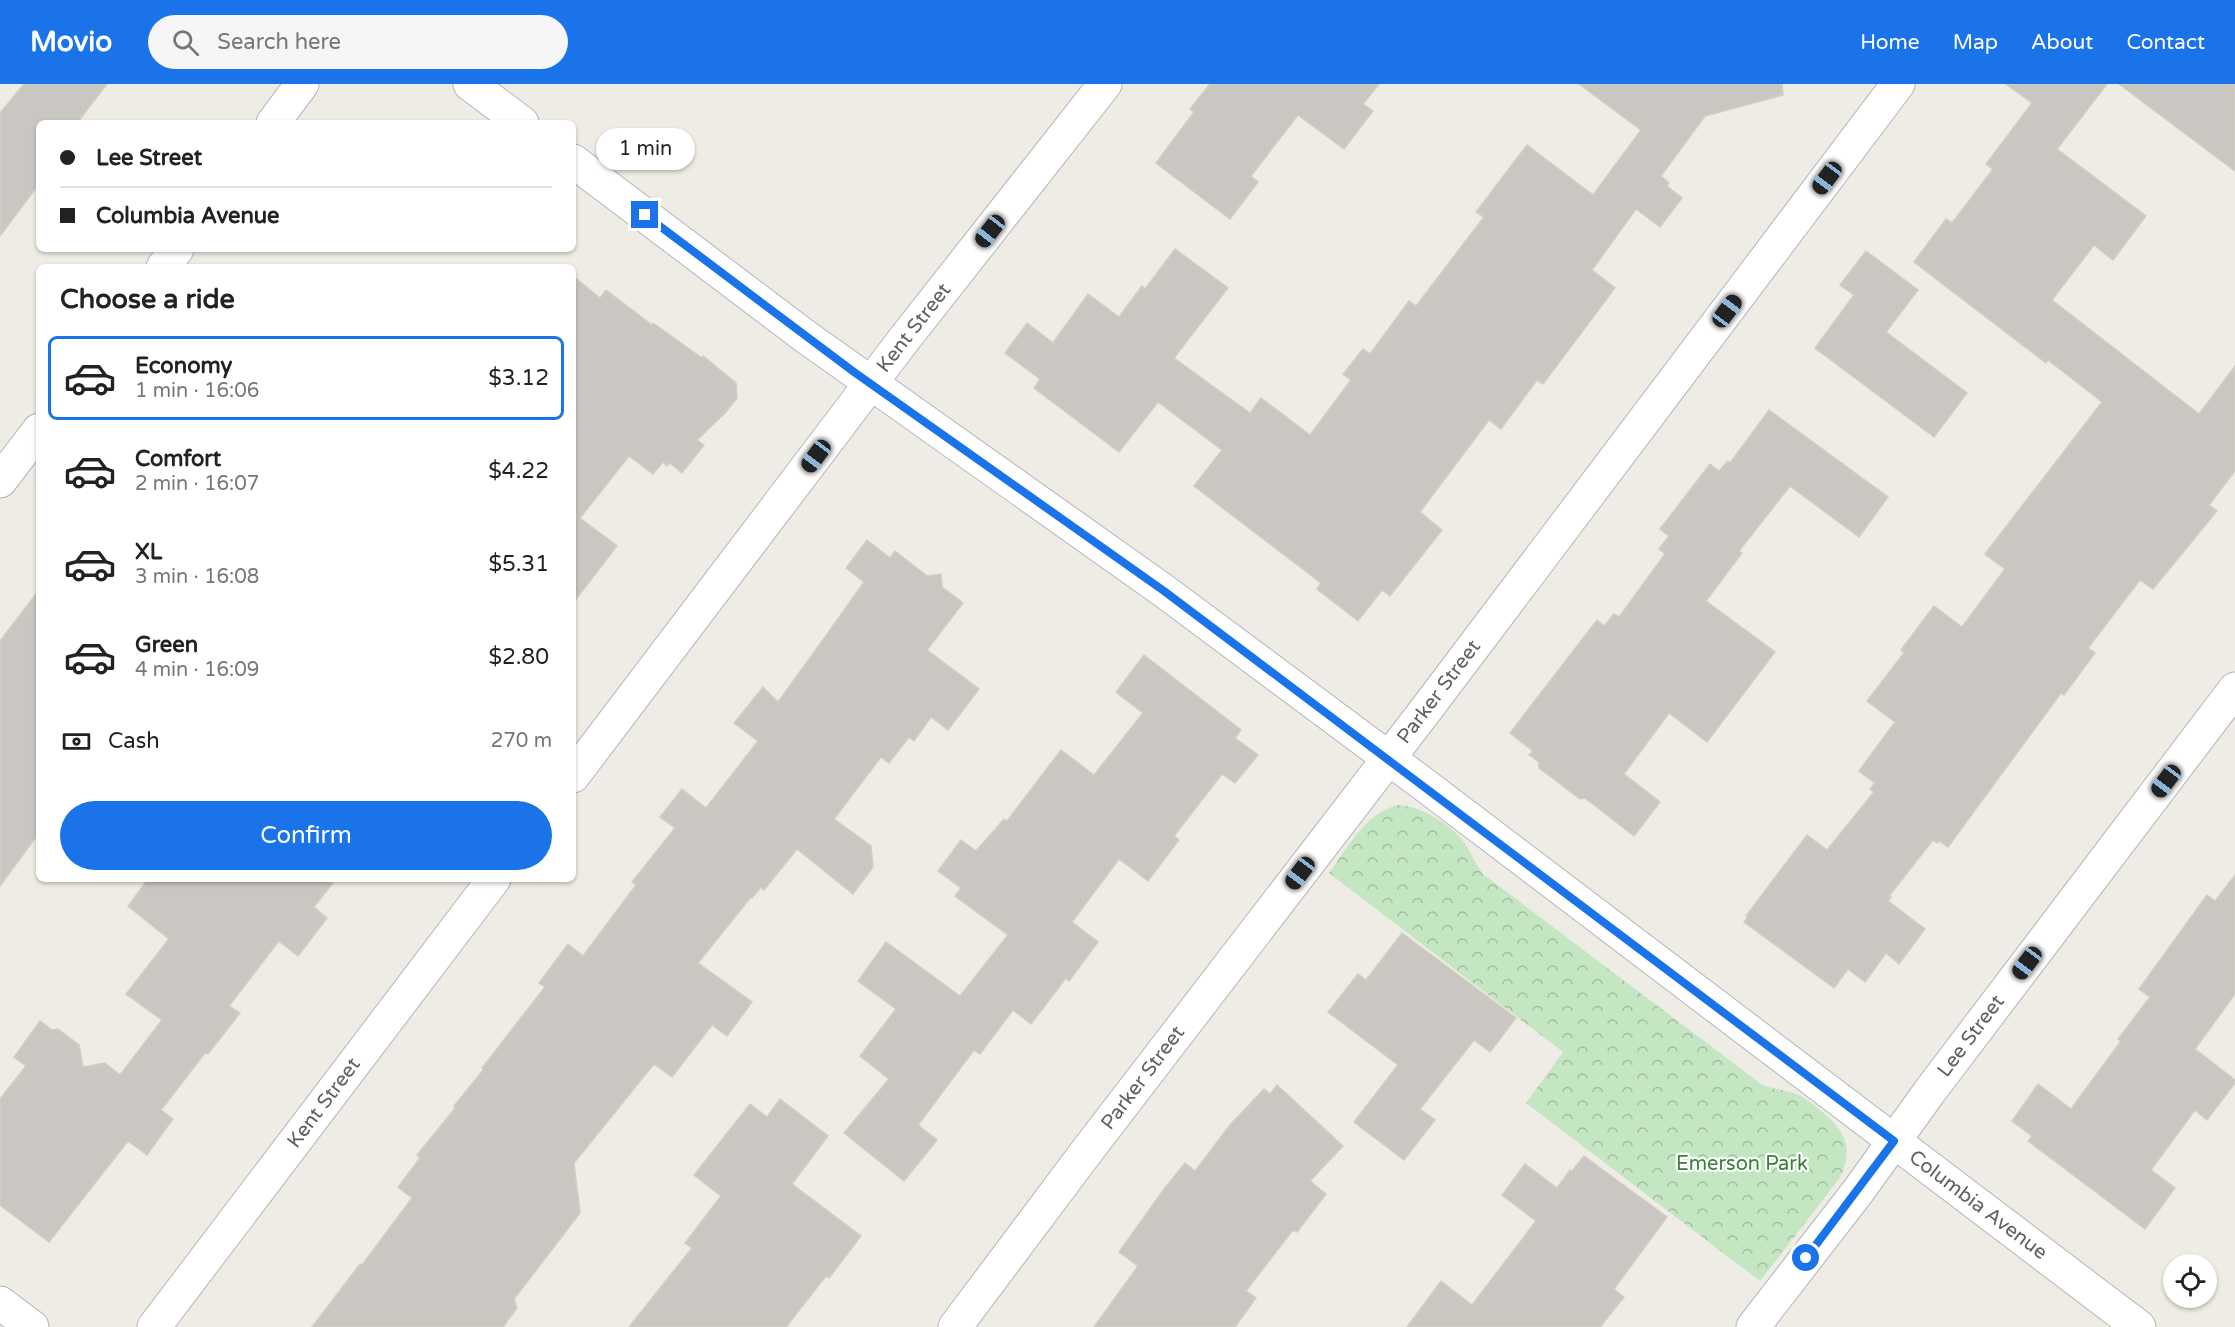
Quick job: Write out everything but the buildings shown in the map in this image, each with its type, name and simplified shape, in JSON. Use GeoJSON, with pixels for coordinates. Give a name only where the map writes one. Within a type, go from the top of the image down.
{"type":"FeatureCollection","features":[{"type":"Feature","properties":{"kind":"street"},"geometry":{"type":"LineString","coordinates":[[275,120],[302,84]]}},
{"type":"Feature","properties":{"kind":"street"},"geometry":{"type":"LineString","coordinates":[[470,84],[518,120]]}},
{"type":"Feature","properties":{"kind":"street","name":"Kent Street"},"geometry":{"type":"LineString","coordinates":[[576,772],[870,384],[1105,84]]}},
{"type":"Feature","properties":{"kind":"street","name":"Parker Street"},"geometry":{"type":"LineString","coordinates":[[955,1327],[1389,758],[1898,84]]}},
{"type":"Feature","properties":{"kind":"street","name":"Columbia Avenue"},"geometry":{"type":"LineString","coordinates":[[576,163],[870,384],[1117,556],[1389,758],[2139,1327]]}},
{"type":"Feature","properties":{"kind":"street"},"geometry":{"type":"LineString","coordinates":[[165,264],[175,252]]}},
{"type":"Feature","properties":{"kind":"street"},"geometry":{"type":"LineString","coordinates":[[0,481],[36,434]]}},
{"type":"Feature","properties":{"kind":"street","name":"Lee Street"},"geometry":{"type":"LineString","coordinates":[[1753,1327],[1859,1190],[1930,1091],[2235,689]]}},
{"type":"Feature","properties":{"kind":"street","name":"Kent Street"},"geometry":{"type":"LineString","coordinates":[[154,1327],[492,882]]}},
{"type":"Feature","properties":{"kind":"street"},"geometry":{"type":"LineString","coordinates":[[0,1303],[32,1327]]}},
{"type":"Feature","properties":{"kind":"green space","name":"Emerson Park"},"geometry":{"type":"Polygon","coordinates":[[[1398,805],[1426,813],[1445,824],[1466,845],[1483,874],[1761,1084],[1801,1096],[1836,1125],[1847,1149],[1844,1168],[1839,1179],[1760,1281],[1526,1103],[1563,1052],[1329,873],[1367,823],[1376,815],[1398,805]]]}},
{"type":"Feature","properties":{"kind":"route"},"geometry":{"type":"LineString","coordinates":[[645,215],[854,372],[1164,591],[1894,1141],[1806,1258]]}}]}
